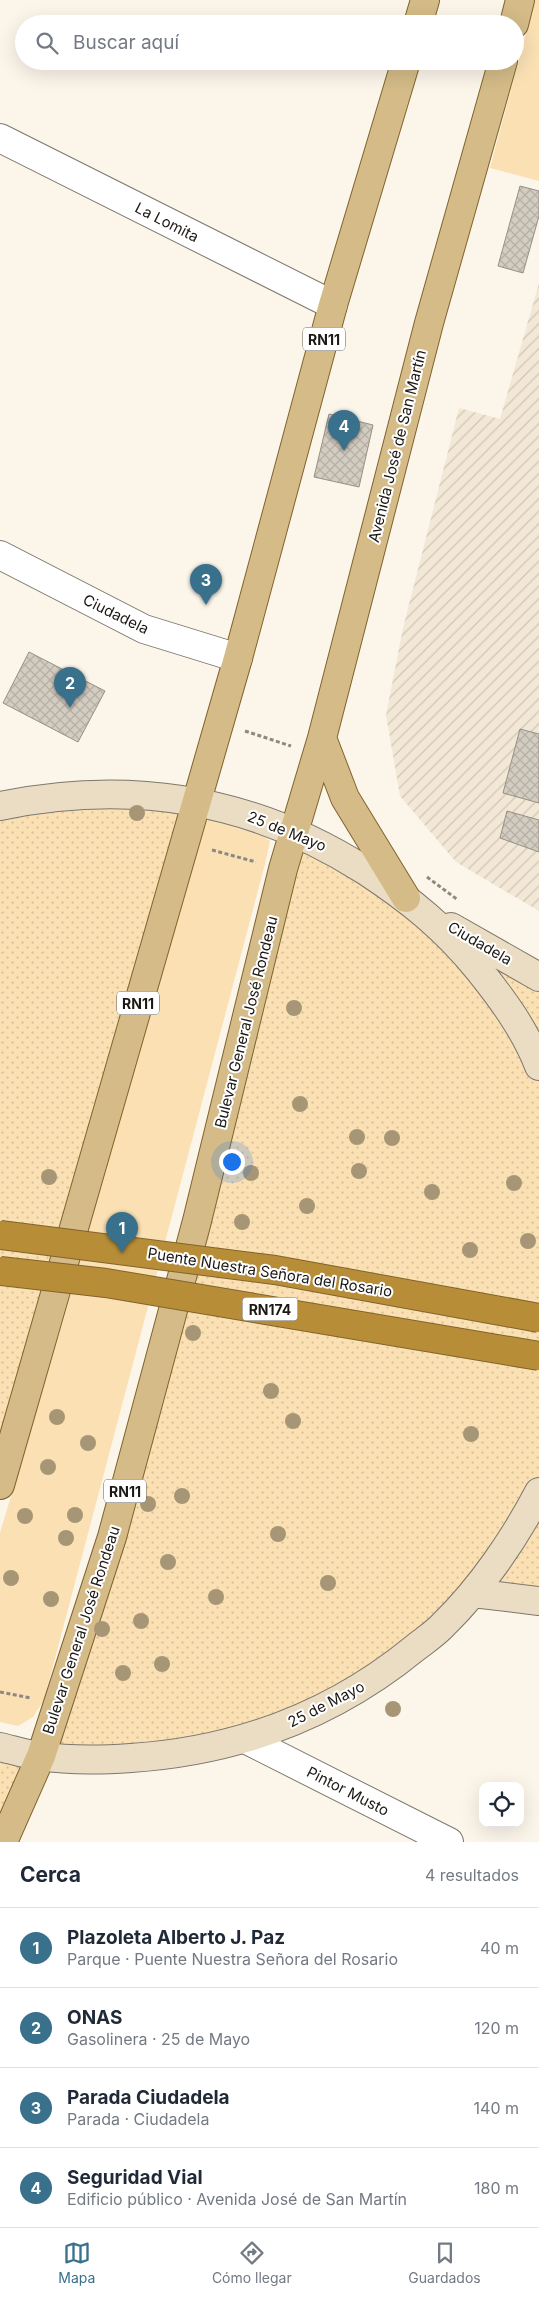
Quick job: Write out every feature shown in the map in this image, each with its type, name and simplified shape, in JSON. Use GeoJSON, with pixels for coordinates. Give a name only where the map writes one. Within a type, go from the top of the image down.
{"type":"FeatureCollection","features":[{"type":"Feature","properties":{"kind":"highway","name":"Puente Nuestra Señora del Rosario"},"geometry":{"type":"LineString","coordinates":[[0,1235],[275,1270],[539,1318]]}},
{"type":"Feature","properties":{"kind":"highway","name":"RN174"},"geometry":{"type":"LineString","coordinates":[[0,1271],[106,1283],[539,1356]]}},
{"type":"Feature","properties":{"kind":"main road"},"geometry":{"type":"LineString","coordinates":[[421,15],[425,0]]}},
{"type":"Feature","properties":{"kind":"main road"},"geometry":{"type":"LineString","coordinates":[[516,15],[520,0]]}},
{"type":"Feature","properties":{"kind":"main road","name":"RN11"},"geometry":{"type":"LineString","coordinates":[[0,1485],[195,801],[238,658],[333,305],[403,70]]}},
{"type":"Feature","properties":{"kind":"main road","name":"Avenida José de San Martín"},"geometry":{"type":"LineString","coordinates":[[295,832],[322,738],[429,323],[500,70]]}},
{"type":"Feature","properties":{"kind":"main road"},"geometry":{"type":"LineString","coordinates":[[322,738],[345,798],[413,904]]}},
{"type":"Feature","properties":{"kind":"main road","name":"25 de Mayo"},"geometry":{"type":"LineString","coordinates":[[0,806],[44,796],[121,793],[195,801],[241,812],[295,832],[330,848],[413,904],[462,949],[503,1000],[530,1044],[539,1066]]}},
{"type":"Feature","properties":{"kind":"main road","name":"Bulevar General José Rondeau"},"geometry":{"type":"LineString","coordinates":[[3,1842],[40,1756],[115,1527],[197,1221],[283,869],[295,832]]}},
{"type":"Feature","properties":{"kind":"main road","name":"Ciudadela"},"geometry":{"type":"LineString","coordinates":[[413,904],[539,977]]}},
{"type":"Feature","properties":{"kind":"main road","name":"25 de Mayo"},"geometry":{"type":"LineString","coordinates":[[0,1747],[40,1756],[101,1760],[176,1755],[247,1740],[311,1716],[382,1675],[443,1625],[473,1593],[529,1512],[539,1492]]}},
{"type":"Feature","properties":{"kind":"main road"},"geometry":{"type":"LineString","coordinates":[[473,1593],[539,1601]]}},
{"type":"Feature","properties":{"kind":"street","name":"La Lomita"},"geometry":{"type":"LineString","coordinates":[[0,138],[333,305]]}},
{"type":"Feature","properties":{"kind":"street","name":"Ciudadela"},"geometry":{"type":"LineString","coordinates":[[0,555],[144,629],[238,658]]}},
{"type":"Feature","properties":{"kind":"street","name":"Pintor Musto"},"geometry":{"type":"LineString","coordinates":[[247,1740],[449,1842]]}},
{"type":"Feature","properties":{"kind":"path"},"geometry":{"type":"LineString","coordinates":[[238,729],[296,748]]}},
{"type":"Feature","properties":{"kind":"path"},"geometry":{"type":"LineString","coordinates":[[205,848],[265,864]]}},
{"type":"Feature","properties":{"kind":"path"},"geometry":{"type":"LineString","coordinates":[[421,870],[427,877],[459,900]]}},
{"type":"Feature","properties":{"kind":"path"},"geometry":{"type":"LineString","coordinates":[[0,1692],[35,1698]]}},
{"type":"Feature","properties":{"kind":"shaded area"},"geometry":{"type":"Polygon","coordinates":[[[535,0],[539,0],[539,181],[490,168],[516,70],[524,70],[524,41],[535,0]]]}},
{"type":"Feature","properties":{"kind":"shaded area"},"geometry":{"type":"Polygon","coordinates":[[[539,283],[539,911],[456,862],[400,796],[386,715],[403,628],[459,408],[500,419],[539,283]]]}},
{"type":"Feature","properties":{"kind":"shaded area"},"geometry":{"type":"Polygon","coordinates":[[[195,801],[0,1485],[0,806],[195,801]]]}},
{"type":"Feature","properties":{"kind":"shaded area"},"geometry":{"type":"Polygon","coordinates":[[[209,819],[261,835],[270,841],[44,1700],[33,1717],[18,1726],[0,1722],[0,1533],[62,1325],[201,828],[209,819]]]}},
{"type":"Feature","properties":{"kind":"shaded area"},"geometry":{"type":"Polygon","coordinates":[[[295,832],[539,977],[539,1601],[473,1593],[443,1625],[247,1740],[41,1756],[0,1842],[0,1747],[40,1756],[295,832]]]}},
{"type":"Feature","properties":{"kind":"building"},"geometry":{"type":"Polygon","coordinates":[[[520,186],[539,191],[539,216],[523,273],[498,266],[520,186]]]}},
{"type":"Feature","properties":{"kind":"building"},"geometry":{"type":"Polygon","coordinates":[[[329,414],[373,425],[359,487],[314,477],[329,414]]]}},
{"type":"Feature","properties":{"kind":"building"},"geometry":{"type":"Polygon","coordinates":[[[29,652],[105,691],[78,742],[3,703],[29,652]]]}},
{"type":"Feature","properties":{"kind":"building"},"geometry":{"type":"Polygon","coordinates":[[[520,729],[539,734],[539,803],[503,793],[520,729]]]}},
{"type":"Feature","properties":{"kind":"building"},"geometry":{"type":"Polygon","coordinates":[[[507,811],[539,820],[539,852],[500,838],[507,811]]]}},
{"type":"Feature","properties":{"kind":"place","name":"Seguridad Vial"},"geometry":{"type":"Point","coordinates":[344,451]}},
{"type":"Feature","properties":{"kind":"place","name":"Parada Ciudadela"},"geometry":{"type":"Point","coordinates":[206,605]}},
{"type":"Feature","properties":{"kind":"place","name":"ONAS"},"geometry":{"type":"Point","coordinates":[70,708]}},
{"type":"Feature","properties":{"kind":"place","name":"Plazoleta Alberto J. Paz"},"geometry":{"type":"Point","coordinates":[122,1253]}}]}
